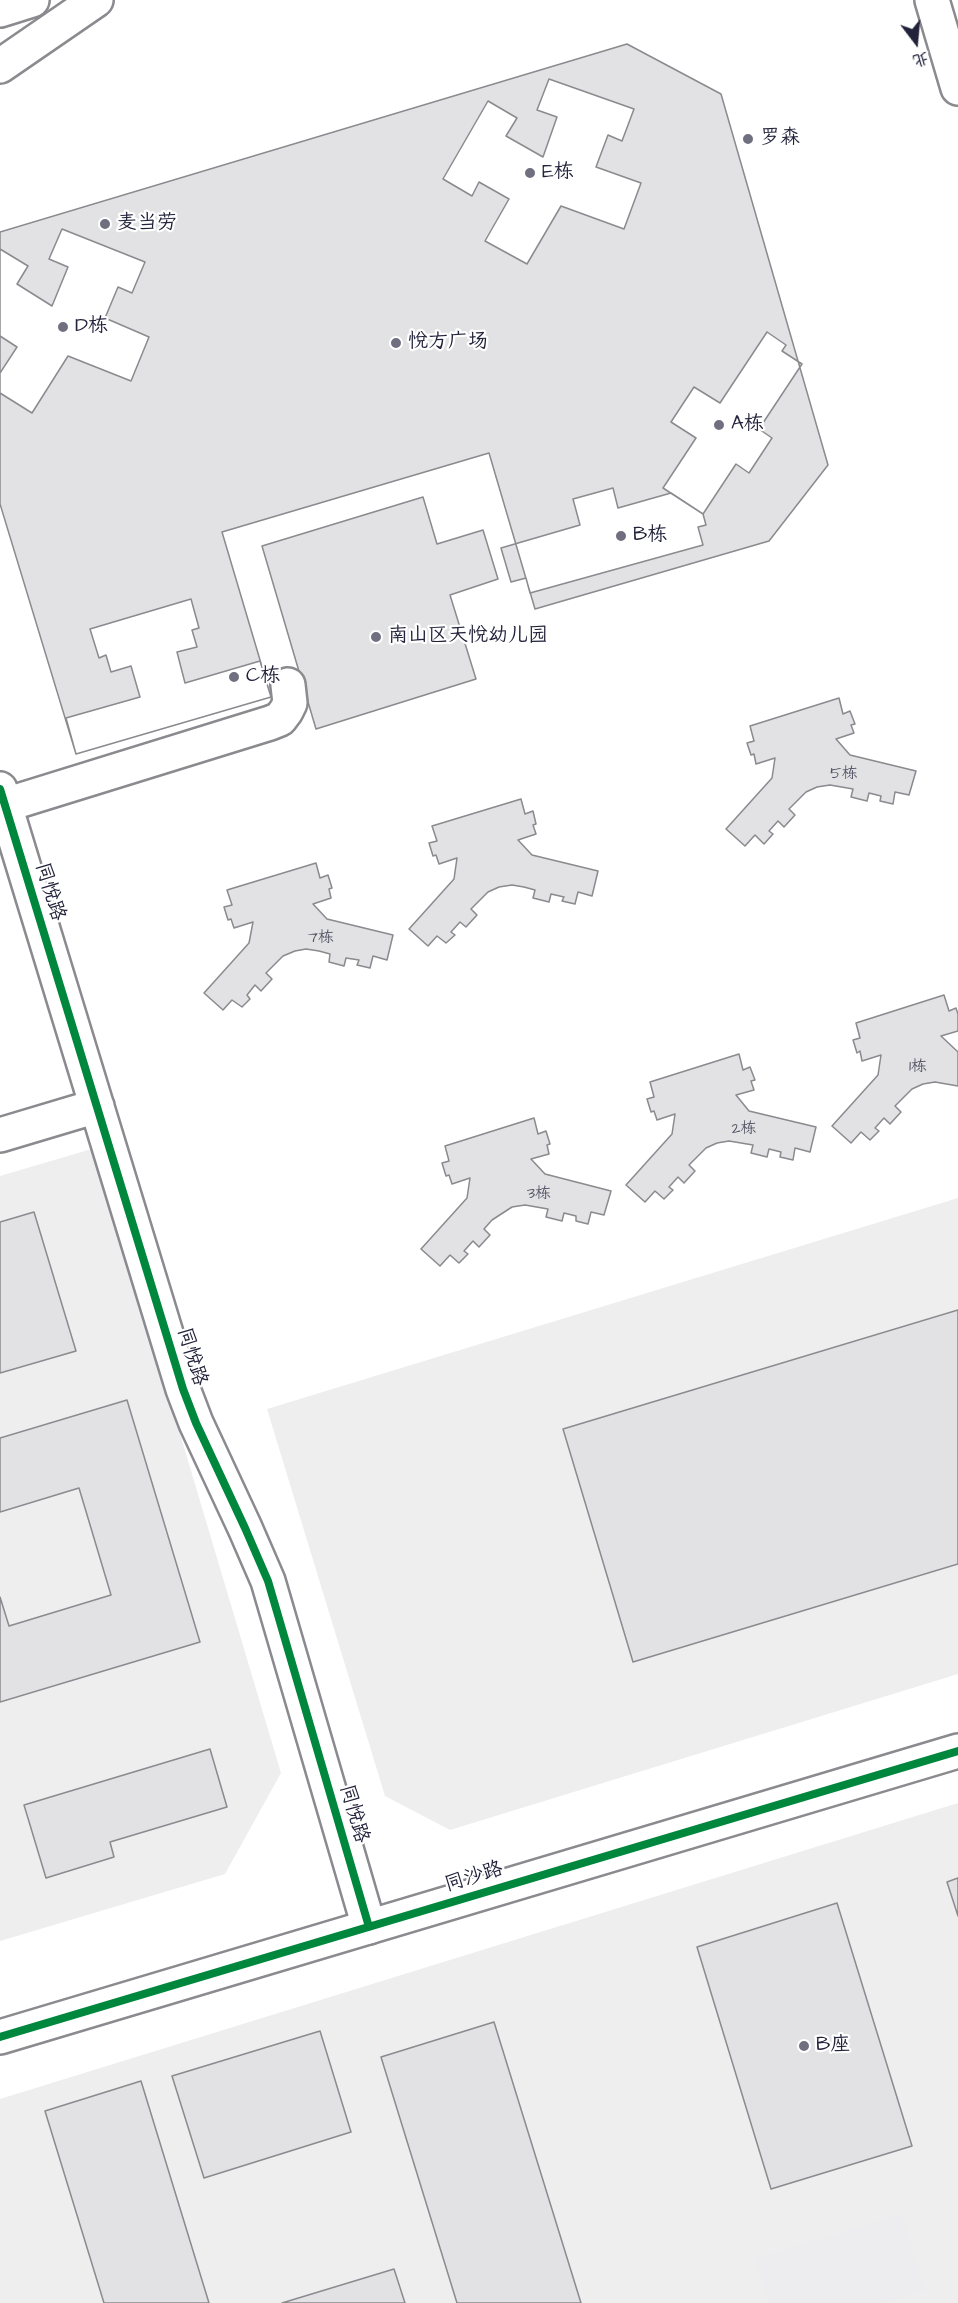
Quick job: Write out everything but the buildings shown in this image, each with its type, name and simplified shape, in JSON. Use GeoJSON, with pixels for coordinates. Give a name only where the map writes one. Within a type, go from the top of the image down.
{"type":"FeatureCollection","features":[{"type":"Feature","properties":{"kind":"street"},"geometry":{"type":"LineString","coordinates":[[0,10],[32,0]]}},
{"type":"Feature","properties":{"kind":"street"},"geometry":{"type":"LineString","coordinates":[[0,66],[96,0]]}},
{"type":"Feature","properties":{"kind":"street"},"geometry":{"type":"LineString","coordinates":[[932,0],[958,88]]}},
{"type":"Feature","properties":{"kind":"street"},"geometry":{"type":"LineString","coordinates":[[2,797],[270,723],[280,719],[290,703],[288,685]]}},
{"type":"Feature","properties":{"kind":"street","name":"同悦路"},"geometry":{"type":"LineString","coordinates":[[2,797],[183,1389],[196,1423],[246,1528],[268,1581],[369,1927]]}},
{"type":"Feature","properties":{"kind":"street"},"geometry":{"type":"LineString","coordinates":[[0,1135],[97,1106]]}},
{"type":"Feature","properties":{"kind":"street","name":"同沙路"},"geometry":{"type":"LineString","coordinates":[[0,2037],[958,1751]]}},
{"type":"Feature","properties":{"kind":"shaded area"},"geometry":{"type":"Polygon","coordinates":[[[95,1148],[281,1773],[225,1874],[0,1941],[0,1176],[95,1148]]]}},
{"type":"Feature","properties":{"kind":"shaded area"},"geometry":{"type":"Polygon","coordinates":[[[958,1198],[958,1674],[450,1830],[385,1796],[267,1409],[958,1198]]]}},
{"type":"Feature","properties":{"kind":"shaded area"},"geometry":{"type":"Polygon","coordinates":[[[958,1803],[958,2303],[0,2303],[0,2099],[958,1803]]]}},
{"type":"Feature","properties":{"kind":"shaded area"},"geometry":{"type":"Polygon","coordinates":[[[902,2214],[925,2291],[884,2303],[769,2303],[755,2259],[902,2214]]]}},
{"type":"Feature","properties":{"kind":"cycle path"},"geometry":{"type":"LineString","coordinates":[[0,789],[183,1389],[196,1423],[268,1581],[369,1927]]}},
{"type":"Feature","properties":{"kind":"cycle path"},"geometry":{"type":"LineString","coordinates":[[0,2037],[958,1751]]}},
{"type":"Feature","properties":{"kind":"place","name":"罗森"},"geometry":{"type":"Point","coordinates":[748,139]}},
{"type":"Feature","properties":{"kind":"place","name":"E栋"},"geometry":{"type":"Point","coordinates":[530,173]}},
{"type":"Feature","properties":{"kind":"place","name":"麦当劳"},"geometry":{"type":"Point","coordinates":[105,224]}},
{"type":"Feature","properties":{"kind":"place","name":"D栋"},"geometry":{"type":"Point","coordinates":[63,327]}},
{"type":"Feature","properties":{"kind":"place","name":"悦方广场"},"geometry":{"type":"Point","coordinates":[396,343]}},
{"type":"Feature","properties":{"kind":"place","name":"A栋"},"geometry":{"type":"Point","coordinates":[719,425]}},
{"type":"Feature","properties":{"kind":"place","name":"B栋"},"geometry":{"type":"Point","coordinates":[621,536]}},
{"type":"Feature","properties":{"kind":"place","name":"南山区天悦幼儿园"},"geometry":{"type":"Point","coordinates":[376,637]}},
{"type":"Feature","properties":{"kind":"place","name":"C栋"},"geometry":{"type":"Point","coordinates":[234,677]}},
{"type":"Feature","properties":{"kind":"place","name":"B座"},"geometry":{"type":"Point","coordinates":[804,2046]}}]}
